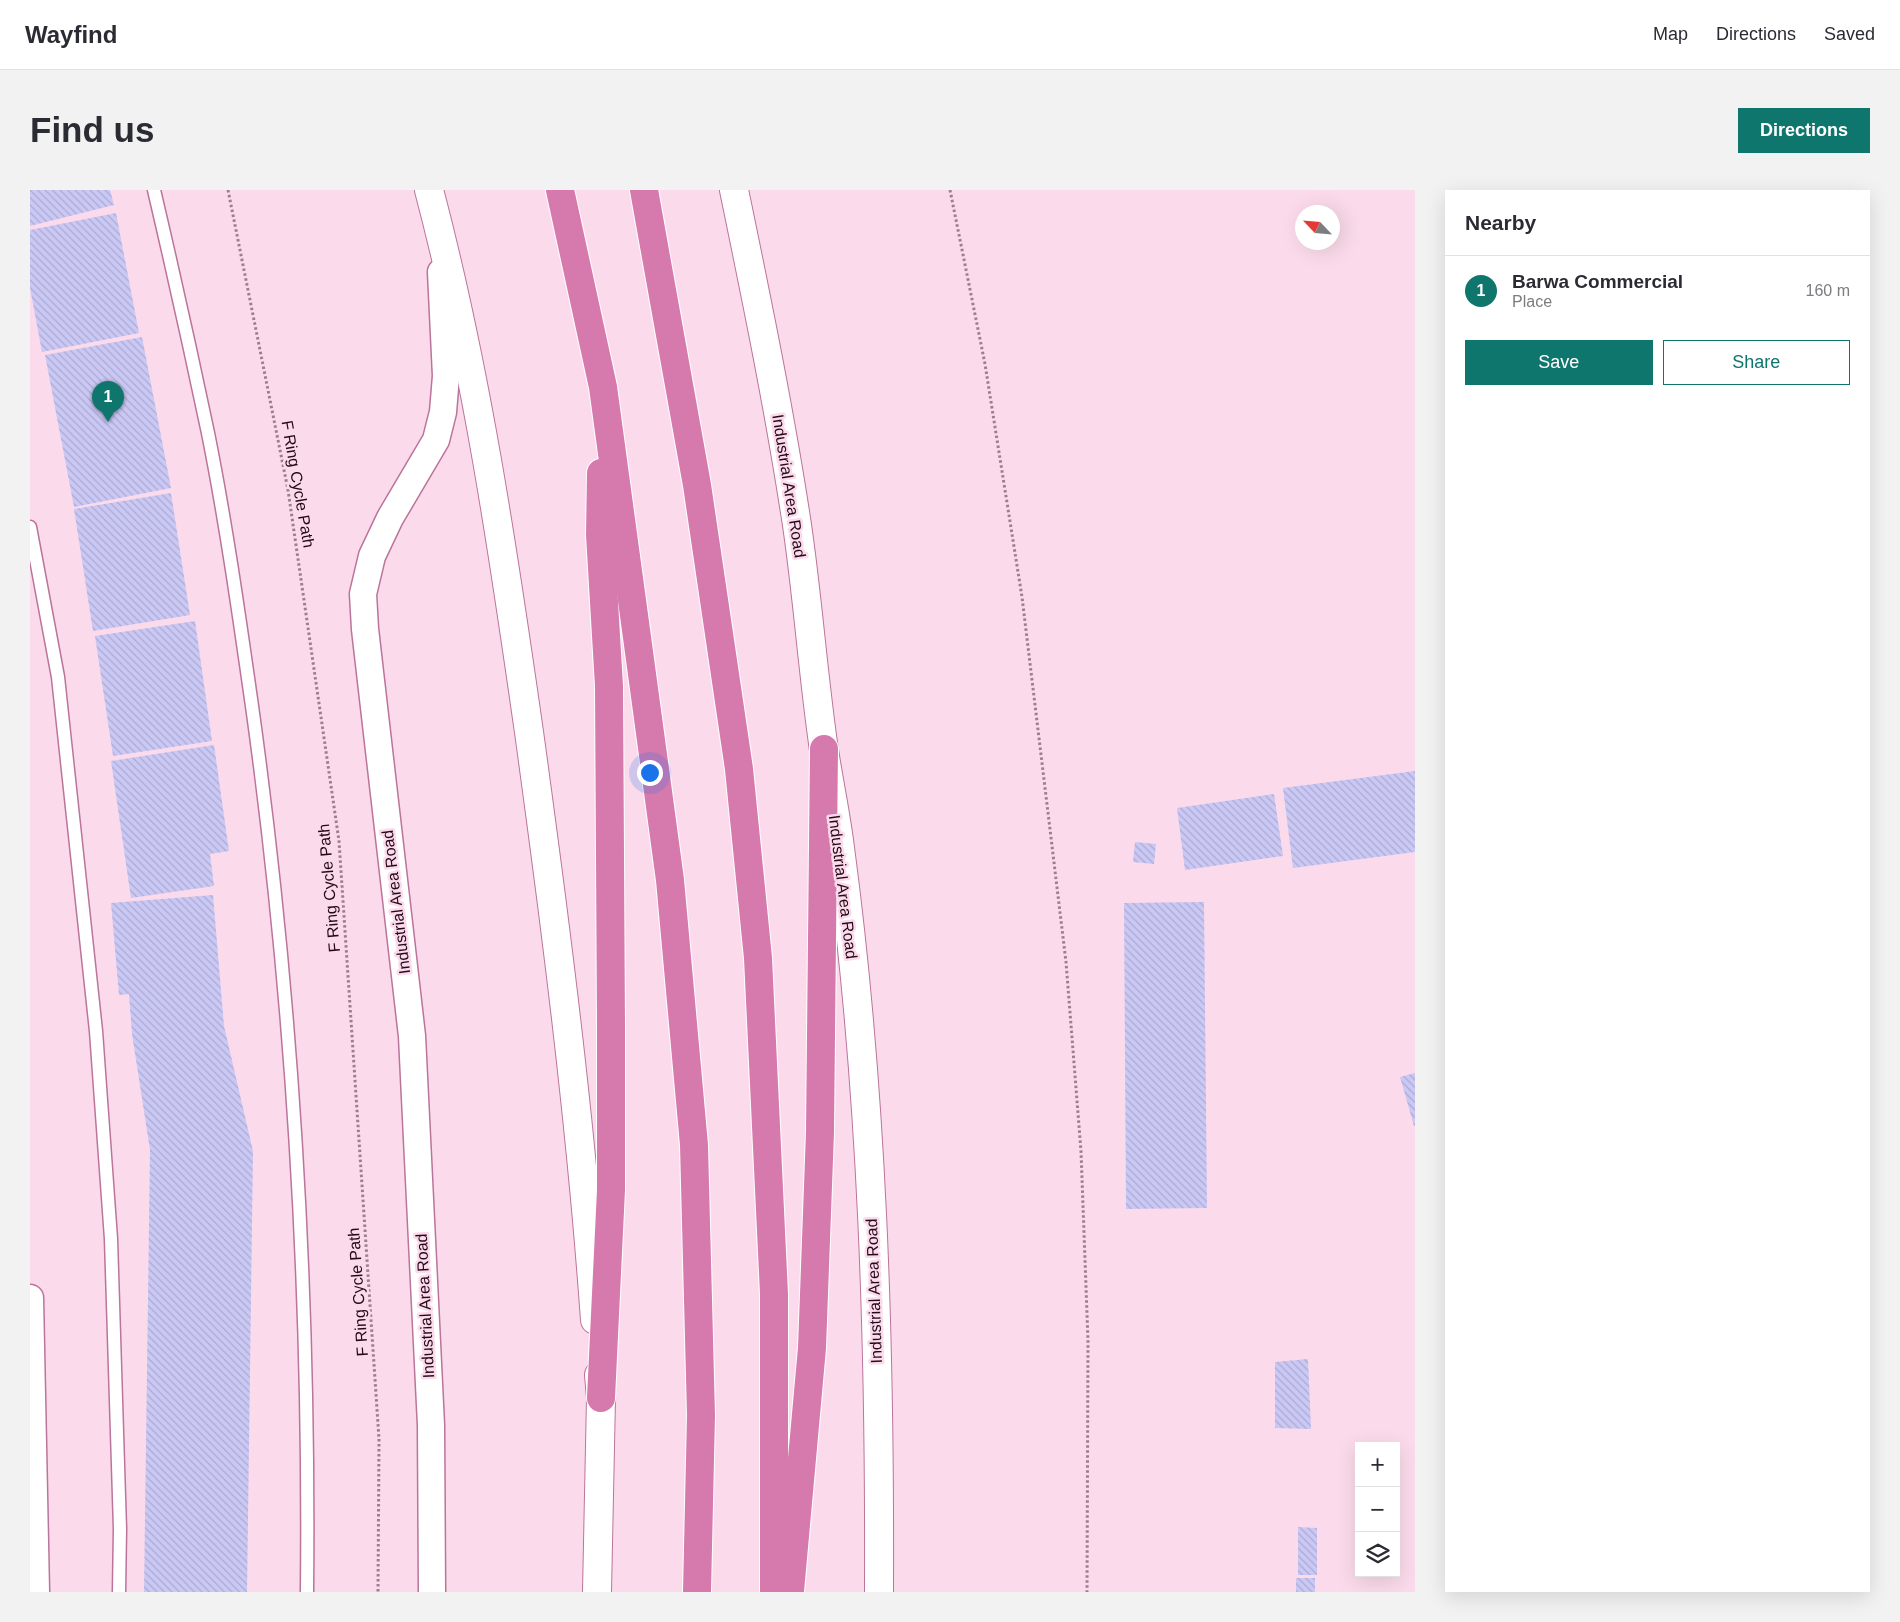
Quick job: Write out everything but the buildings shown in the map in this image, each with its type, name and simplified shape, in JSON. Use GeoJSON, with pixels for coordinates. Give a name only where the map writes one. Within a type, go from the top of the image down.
{"type":"FeatureCollection","features":[{"type":"Feature","properties":{"kind":"highway"},"geometry":{"type":"LineString","coordinates":[[560,190],[603,387],[670,880],[694,1145],[701,1415],[696,1592]]}},
{"type":"Feature","properties":{"kind":"highway"},"geometry":{"type":"LineString","coordinates":[[644,190],[697,485],[739,769],[758,948],[774,1294],[774,1592]]}},
{"type":"Feature","properties":{"kind":"highway"},"geometry":{"type":"LineString","coordinates":[[601,1398],[611,1171],[608,686],[600,535],[603,387]]}},
{"type":"Feature","properties":{"kind":"highway"},"geometry":{"type":"LineString","coordinates":[[789,1592],[812,1348],[820,1132],[824,749]]}},
{"type":"Feature","properties":{"kind":"street","name":"Industrial Area Road"},"geometry":{"type":"LineString","coordinates":[[429,190],[472,374],[496,509],[541,816],[565,997],[585,1173],[601,1398],[597,1592]]}},
{"type":"Feature","properties":{"kind":"street","name":"Industrial Area Road"},"geometry":{"type":"LineString","coordinates":[[734,190],[758,307],[797,526],[824,749],[842,865],[868,1132],[877,1316],[879,1592]]}},
{"type":"Feature","properties":{"kind":"street","name":"Industrial Area Road"},"geometry":{"type":"LineString","coordinates":[[432,1592],[431,1425],[412,1036],[365,629],[364,594],[372,556],[390,518],[436,440],[443,412],[446,376],[440,232]]}},
{"type":"Feature","properties":{"kind":"street"},"geometry":{"type":"LineString","coordinates":[[30,1298],[36,1592]]}},
{"type":"Feature","properties":{"kind":"lane"},"geometry":{"type":"LineString","coordinates":[[154,190],[208,435],[241,631],[269,834],[287,1014],[300,1196],[308,1469],[307,1592]]}},
{"type":"Feature","properties":{"kind":"lane"},"geometry":{"type":"LineString","coordinates":[[30,526],[58,677],[96,1032],[111,1239],[120,1529],[119,1592]]}},
{"type":"Feature","properties":{"kind":"path","name":"F Ring Cycle Path"},"geometry":{"type":"LineString","coordinates":[[228,190],[288,490],[339,841],[379,1439],[378,1592]]}},
{"type":"Feature","properties":{"kind":"path"},"geometry":{"type":"LineString","coordinates":[[950,190],[985,364],[1022,596],[1066,962],[1081,1151],[1088,1341],[1087,1592]]}},
{"type":"Feature","properties":{"kind":"place","name":"Barwa Commercial"},"geometry":{"type":"Point","coordinates":[108,422]}}]}
